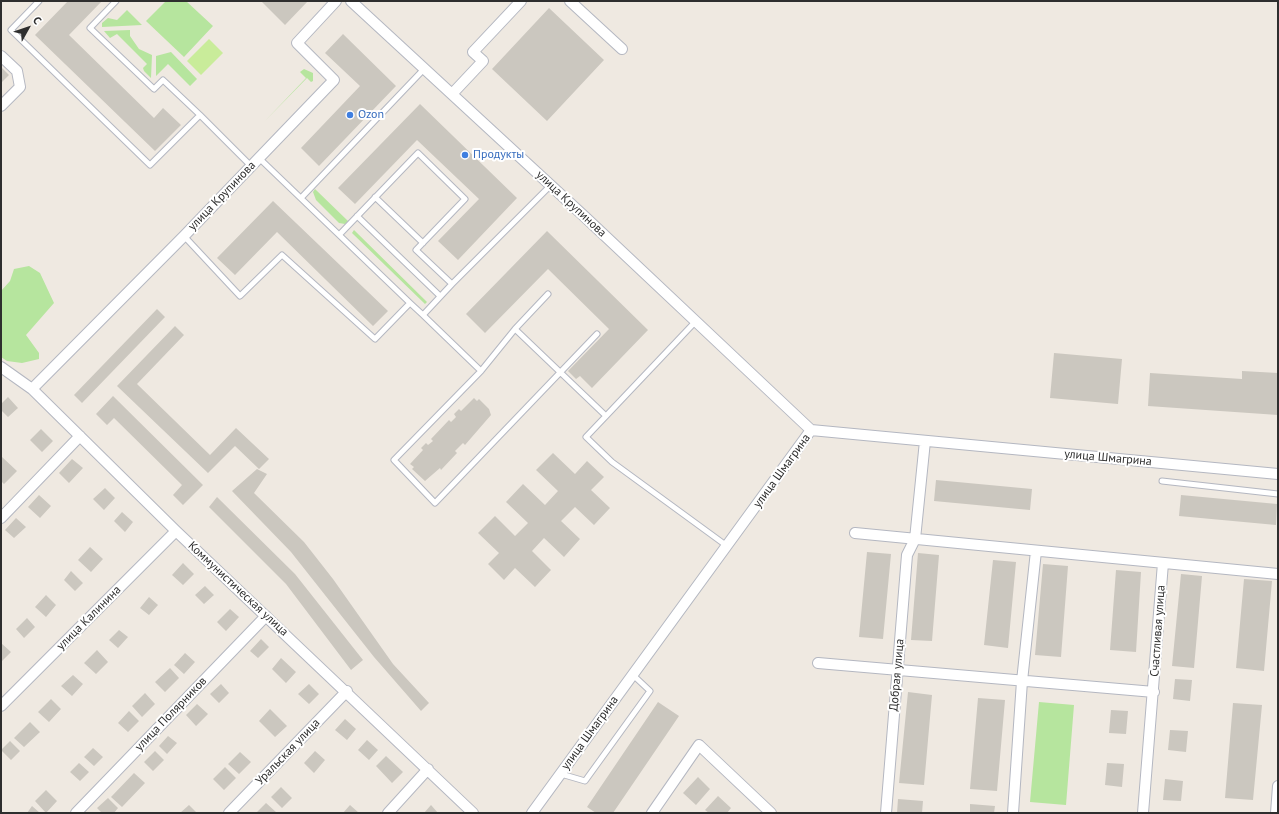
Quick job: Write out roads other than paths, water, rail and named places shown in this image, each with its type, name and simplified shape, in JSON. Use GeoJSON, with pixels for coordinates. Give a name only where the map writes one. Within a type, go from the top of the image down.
{"type":"FeatureCollection","features":[{"type":"Feature","properties":{"kind":"street","name":"улица Крупинова"},"geometry":{"type":"LineString","coordinates":[[32,389],[184,236],[334,80],[297,43],[336,1]]}},
{"type":"Feature","properties":{"kind":"street","name":"улица Крупинова"},"geometry":{"type":"LineString","coordinates":[[351,1],[551,185],[811,430]]}},
{"type":"Feature","properties":{"kind":"street"},"geometry":{"type":"LineString","coordinates":[[452,94],[483,61],[473,52],[521,1]]}},
{"type":"Feature","properties":{"kind":"street"},"geometry":{"type":"LineString","coordinates":[[570,1],[622,49]]}},
{"type":"Feature","properties":{"kind":"street"},"geometry":{"type":"LineString","coordinates":[[1,56],[16,71],[20,87],[1,106]]}},
{"type":"Feature","properties":{"kind":"street","name":"Коммунистическая улица"},"geometry":{"type":"LineString","coordinates":[[1,367],[32,389],[176,531],[347,691],[473,813]]}},
{"type":"Feature","properties":{"kind":"street","name":"улица Шмагрина"},"geometry":{"type":"LineString","coordinates":[[532,813],[811,430],[1278,474]]}},
{"type":"Feature","properties":{"kind":"street"},"geometry":{"type":"LineString","coordinates":[[1,518],[80,436]]}},
{"type":"Feature","properties":{"kind":"street","name":"Добрая улица"},"geometry":{"type":"LineString","coordinates":[[886,813],[907,555],[915,539],[925,441]]}},
{"type":"Feature","properties":{"kind":"street","name":"улица Калинина"},"geometry":{"type":"LineString","coordinates":[[1,706],[176,531]]}},
{"type":"Feature","properties":{"kind":"street"},"geometry":{"type":"LineString","coordinates":[[855,533],[1278,574]]}},
{"type":"Feature","properties":{"kind":"street"},"geometry":{"type":"LineString","coordinates":[[1013,813],[1022,681],[1036,551]]}},
{"type":"Feature","properties":{"kind":"street","name":"Счастливая улица"},"geometry":{"type":"LineString","coordinates":[[1143,813],[1164,563]]}},
{"type":"Feature","properties":{"kind":"street","name":"улица Полярников"},"geometry":{"type":"LineString","coordinates":[[76,813],[266,616]]}},
{"type":"Feature","properties":{"kind":"street"},"geometry":{"type":"LineString","coordinates":[[818,663],[1154,692]]}},
{"type":"Feature","properties":{"kind":"street","name":"Уральская улица"},"geometry":{"type":"LineString","coordinates":[[229,813],[347,691]]}},
{"type":"Feature","properties":{"kind":"street"},"geometry":{"type":"LineString","coordinates":[[652,813],[699,745],[771,813]]}},
{"type":"Feature","properties":{"kind":"street"},"geometry":{"type":"LineString","coordinates":[[388,813],[428,769]]}},
{"type":"Feature","properties":{"kind":"street"},"geometry":{"type":"LineString","coordinates":[[1276,813],[1278,786]]}},
{"type":"Feature","properties":{"kind":"lane"},"geometry":{"type":"LineString","coordinates":[[29,1],[34,6]]}},
{"type":"Feature","properties":{"kind":"lane"},"geometry":{"type":"LineString","coordinates":[[39,1],[11,30],[150,165],[200,116]]}},
{"type":"Feature","properties":{"kind":"lane"},"geometry":{"type":"LineString","coordinates":[[116,1],[90,28],[154,89],[162,80],[251,166]]}},
{"type":"Feature","properties":{"kind":"lane"},"geometry":{"type":"LineString","coordinates":[[301,198],[424,69]]}},
{"type":"Feature","properties":{"kind":"lane"},"geometry":{"type":"LineString","coordinates":[[340,234],[418,153],[465,199],[416,250],[452,284]]}},
{"type":"Feature","properties":{"kind":"lane"},"geometry":{"type":"LineString","coordinates":[[259,158],[340,234],[481,371]]}},
{"type":"Feature","properties":{"kind":"lane"},"geometry":{"type":"LineString","coordinates":[[423,315],[440,296],[551,185]]}},
{"type":"Feature","properties":{"kind":"lane"},"geometry":{"type":"LineString","coordinates":[[375,197],[423,243]]}},
{"type":"Feature","properties":{"kind":"lane"},"geometry":{"type":"LineString","coordinates":[[357,216],[440,296]]}},
{"type":"Feature","properties":{"kind":"lane"},"geometry":{"type":"LineString","coordinates":[[184,236],[240,296],[282,254],[375,339],[410,303]]}},
{"type":"Feature","properties":{"kind":"lane"},"geometry":{"type":"LineString","coordinates":[[548,294],[515,329],[481,371],[394,460],[435,503],[597,334]]}},
{"type":"Feature","properties":{"kind":"lane"},"geometry":{"type":"LineString","coordinates":[[696,321],[586,437],[612,462],[727,546]]}},
{"type":"Feature","properties":{"kind":"lane"},"geometry":{"type":"LineString","coordinates":[[515,329],[606,416]]}},
{"type":"Feature","properties":{"kind":"lane"},"geometry":{"type":"LineString","coordinates":[[1162,481],[1278,494]]}},
{"type":"Feature","properties":{"kind":"lane"},"geometry":{"type":"LineString","coordinates":[[561,774],[585,782],[650,691],[633,674]]}},
{"type":"Feature","properties":{"kind":"place","name":"Ozon"},"geometry":{"type":"Point","coordinates":[350,115]}},
{"type":"Feature","properties":{"kind":"place","name":"Продукты"},"geometry":{"type":"Point","coordinates":[465,155]}}]}
